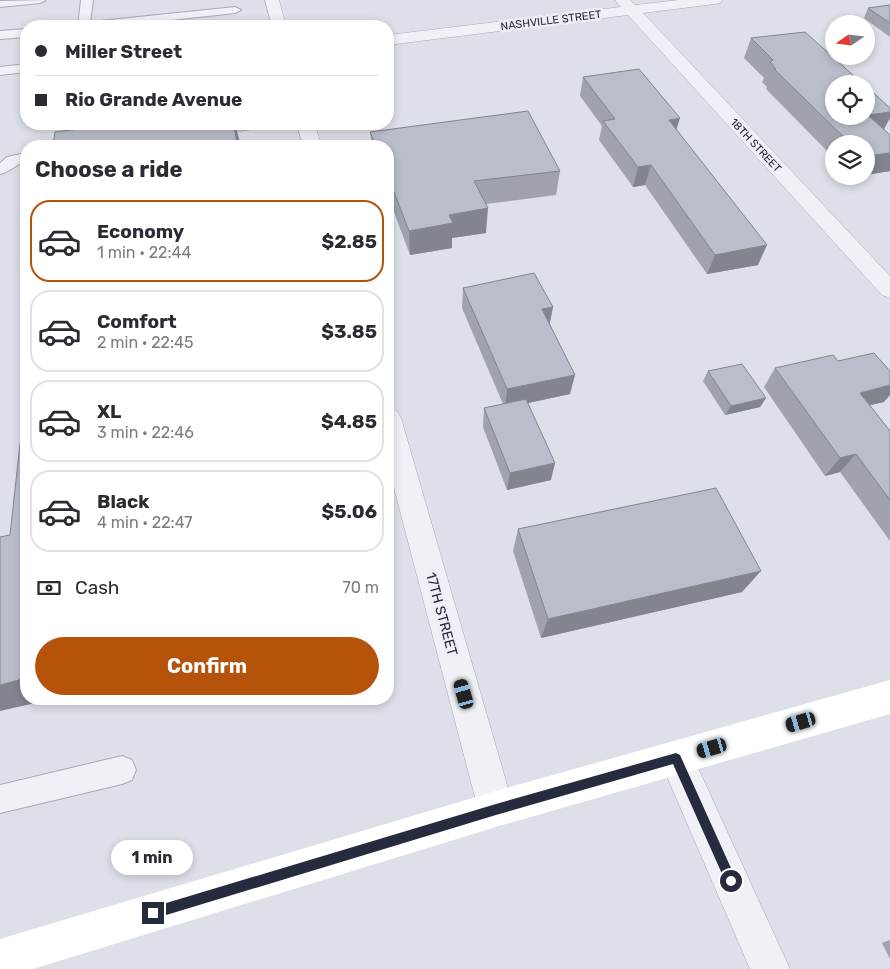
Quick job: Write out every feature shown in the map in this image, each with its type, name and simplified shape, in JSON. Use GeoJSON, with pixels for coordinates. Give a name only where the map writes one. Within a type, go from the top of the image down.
{"type":"FeatureCollection","features":[{"type":"Feature","properties":{"kind":"street"},"geometry":{"type":"LineString","coordinates":[[272,0],[277,20]]}},
{"type":"Feature","properties":{"kind":"street","name":"NASHVILLE STREET"},"geometry":{"type":"LineString","coordinates":[[394,39],[627,5],[715,0]]}},
{"type":"Feature","properties":{"kind":"street","name":"18TH STREET"},"geometry":{"type":"LineString","coordinates":[[627,5],[890,290]]}},
{"type":"Feature","properties":{"kind":"street","name":"17TH STREET"},"geometry":{"type":"LineString","coordinates":[[394,440],[496,809]]}},
{"type":"Feature","properties":{"kind":"street"},"geometry":{"type":"LineString","coordinates":[[0,959],[496,809],[890,697]]}},
{"type":"Feature","properties":{"kind":"street"},"geometry":{"type":"LineString","coordinates":[[676,758],[770,969]]}},
{"type":"Feature","properties":{"kind":"lane"},"geometry":{"type":"LineString","coordinates":[[0,4],[40,0]]}},
{"type":"Feature","properties":{"kind":"lane"},"geometry":{"type":"LineString","coordinates":[[85,20],[87,0]]}},
{"type":"Feature","properties":{"kind":"lane"},"geometry":{"type":"LineString","coordinates":[[143,20],[235,10]]}},
{"type":"Feature","properties":{"kind":"lane"},"geometry":{"type":"LineString","coordinates":[[0,36],[20,34]]}},
{"type":"Feature","properties":{"kind":"lane"},"geometry":{"type":"LineString","coordinates":[[0,71],[20,69]]}},
{"type":"Feature","properties":{"kind":"lane"},"geometry":{"type":"LineString","coordinates":[[191,133],[213,130]]}},
{"type":"Feature","properties":{"kind":"lane"},"geometry":{"type":"LineString","coordinates":[[0,170],[12,160],[20,158]]}},
{"type":"Feature","properties":{"kind":"lane"},"geometry":{"type":"LineString","coordinates":[[0,799],[122,770]]}},
{"type":"Feature","properties":{"kind":"building"},"geometry":{"type":"Polygon","coordinates":[[[890,5],[890,23],[868,8],[890,5]]]}},
{"type":"Feature","properties":{"kind":"building"},"geometry":{"type":"Polygon","coordinates":[[[805,32],[825,50],[825,65],[842,65],[853,75],[825,75],[825,119],[774,69],[776,69],[770,62],[773,60],[751,38],[805,32]]]}},
{"type":"Feature","properties":{"kind":"building"},"geometry":{"type":"Polygon","coordinates":[[[639,69],[680,118],[669,120],[767,245],[715,255],[651,165],[638,167],[603,121],[615,119],[583,77],[639,69]]]}},
{"type":"Feature","properties":{"kind":"building"},"geometry":{"type":"Polygon","coordinates":[[[875,94],[890,108],[890,112],[875,114],[875,94]]]}},
{"type":"Feature","properties":{"kind":"building"},"geometry":{"type":"Polygon","coordinates":[[[528,111],[560,171],[474,181],[488,208],[449,215],[453,223],[409,231],[394,192],[394,140],[373,140],[370,132],[528,111]]]}},
{"type":"Feature","properties":{"kind":"building"},"geometry":{"type":"Polygon","coordinates":[[[875,121],[890,135],[890,153],[875,155],[875,135],[842,135],[831,125],[875,125],[875,121]]]}},
{"type":"Feature","properties":{"kind":"building"},"geometry":{"type":"Polygon","coordinates":[[[71,130],[235,130],[236,140],[54,140],[55,132],[71,130]]]}},
{"type":"Feature","properties":{"kind":"building"},"geometry":{"type":"Polygon","coordinates":[[[534,273],[553,307],[542,309],[575,375],[507,389],[463,288],[534,273]]]}},
{"type":"Feature","properties":{"kind":"building"},"geometry":{"type":"Polygon","coordinates":[[[874,353],[890,371],[890,385],[860,393],[890,431],[890,500],[856,454],[840,458],[775,368],[833,355],[838,361],[874,353]]]}},
{"type":"Feature","properties":{"kind":"building"},"geometry":{"type":"Polygon","coordinates":[[[742,364],[766,398],[731,406],[708,371],[742,364]]]}},
{"type":"Feature","properties":{"kind":"building"},"geometry":{"type":"Polygon","coordinates":[[[526,399],[555,463],[510,473],[484,408],[526,399]]]}},
{"type":"Feature","properties":{"kind":"building"},"geometry":{"type":"Polygon","coordinates":[[[20,444],[20,680],[0,685],[0,537],[10,535],[20,444]]]}},
{"type":"Feature","properties":{"kind":"building"},"geometry":{"type":"Polygon","coordinates":[[[716,488],[761,571],[548,619],[518,529],[716,488]]]}},
{"type":"Feature","properties":{"kind":"route"},"geometry":{"type":"LineString","coordinates":[[153,913],[496,809],[676,758],[731,881]]}}]}
